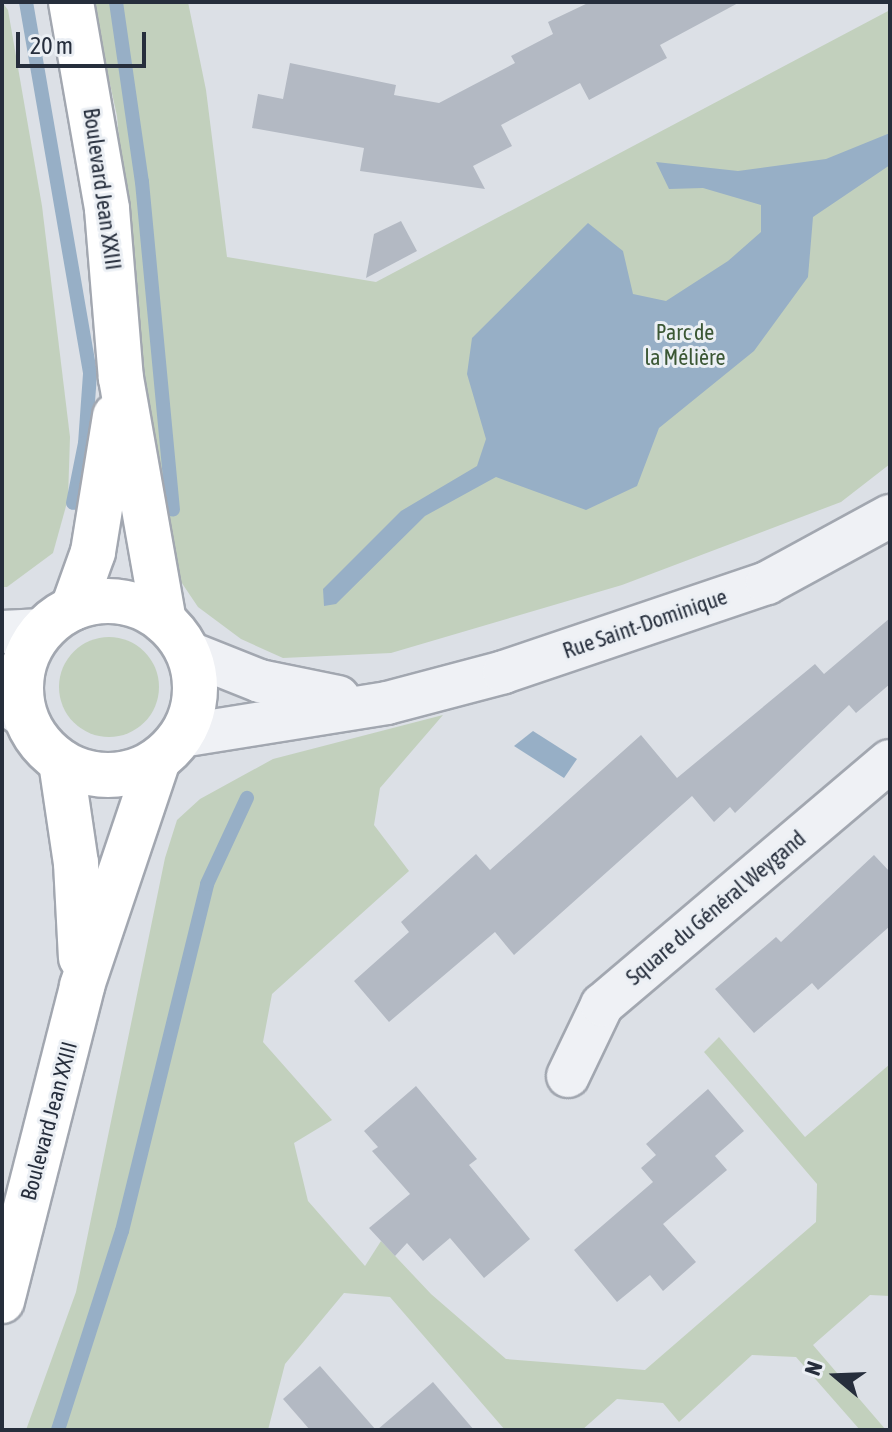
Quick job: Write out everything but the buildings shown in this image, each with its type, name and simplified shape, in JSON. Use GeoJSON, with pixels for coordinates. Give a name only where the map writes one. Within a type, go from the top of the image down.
{"type":"FeatureCollection","features":[{"type":"Feature","properties":{"kind":"main road","name":"Boulevard Jean XXIII"},"geometry":{"type":"LineString","coordinates":[[71,2],[107,209],[121,378]]}},
{"type":"Feature","properties":{"kind":"main road"},"geometry":{"type":"LineString","coordinates":[[121,378],[93,552],[39,623],[13,709],[33,735],[61,762],[80,771],[120,775],[169,748]]}},
{"type":"Feature","properties":{"kind":"main road"},"geometry":{"type":"LineString","coordinates":[[82,986],[169,748],[195,695],[176,637],[121,378]]}},
{"type":"Feature","properties":{"kind":"main road"},"geometry":{"type":"LineString","coordinates":[[39,623],[120,602],[176,637]]}},
{"type":"Feature","properties":{"kind":"main road"},"geometry":{"type":"LineString","coordinates":[[61,762],[76,863],[82,986]]}},
{"type":"Feature","properties":{"kind":"main road","name":"Boulevard Jean XXIII"},"geometry":{"type":"LineString","coordinates":[[2,1301],[82,986]]}},
{"type":"Feature","properties":{"kind":"street","name":"Rue Saint-Dominique"},"geometry":{"type":"LineString","coordinates":[[169,748],[387,703],[504,672],[767,583],[890,516]]}},
{"type":"Feature","properties":{"kind":"street","name":"Rue Saint-Dominique"},"geometry":{"type":"LineString","coordinates":[[176,637],[301,693],[387,703]]}},
{"type":"Feature","properties":{"kind":"street","name":"Square du Général Weygand"},"geometry":{"type":"LineString","coordinates":[[568,1076],[602,1005],[890,761]]}},
{"type":"Feature","properties":{"kind":"green space"},"geometry":{"type":"Polygon","coordinates":[[[2,2],[8,10],[42,206],[70,437],[68,499],[53,553],[7,587],[2,587],[2,2]]]}},
{"type":"Feature","properties":{"kind":"green space","name":"Parc de la Mélière"},"geometry":{"type":"Polygon","coordinates":[[[92,2],[188,2],[206,90],[227,257],[376,282],[890,10],[890,464],[841,502],[622,585],[391,653],[283,658],[241,639],[198,607],[165,558],[139,368],[117,116],[92,2]]]}},
{"type":"Feature","properties":{"kind":"green space"},"geometry":{"type":"Polygon","coordinates":[[[109,637],[128,641],[144,652],[155,668],[159,687],[155,706],[144,722],[128,733],[109,737],[90,733],[74,722],[63,706],[59,687],[63,668],[74,652],[90,641],[109,637]]]}},
{"type":"Feature","properties":{"kind":"green space"},"geometry":{"type":"Polygon","coordinates":[[[443,715],[380,788],[374,825],[409,871],[272,994],[263,1042],[332,1120],[294,1143],[308,1201],[365,1266],[381,1241],[431,1294],[506,1359],[645,1370],[816,1222],[817,1184],[704,1052],[719,1037],[805,1137],[890,1064],[890,1296],[870,1295],[813,1345],[886,1430],[860,1430],[796,1357],[752,1355],[679,1422],[663,1403],[617,1399],[582,1430],[505,1430],[390,1297],[344,1293],[285,1364],[268,1430],[26,1430],[76,1292],[165,858],[177,820],[200,799],[273,759],[443,715]]]}},
{"type":"Feature","properties":{"kind":"water"},"geometry":{"type":"Polygon","coordinates":[[[890,133],[890,165],[813,217],[808,277],[754,351],[659,428],[637,486],[586,510],[496,477],[425,516],[336,604],[324,606],[323,589],[401,511],[477,466],[486,439],[467,374],[472,338],[588,223],[623,251],[633,294],[666,301],[728,261],[761,232],[761,205],[703,188],[669,189],[656,162],[738,171],[826,159],[890,133]]]}},
{"type":"Feature","properties":{"kind":"water"},"geometry":{"type":"Polygon","coordinates":[[[533,731],[577,759],[564,778],[514,746],[533,731]]]}},
{"type":"Feature","properties":{"kind":"waterway"},"geometry":{"type":"LineString","coordinates":[[26,2],[90,374],[85,443],[73,503]]}},
{"type":"Feature","properties":{"kind":"waterway"},"geometry":{"type":"LineString","coordinates":[[116,2],[142,182],[173,510]]}},
{"type":"Feature","properties":{"kind":"waterway"},"geometry":{"type":"LineString","coordinates":[[58,1430],[122,1231],[207,884],[247,798]]}}]}
